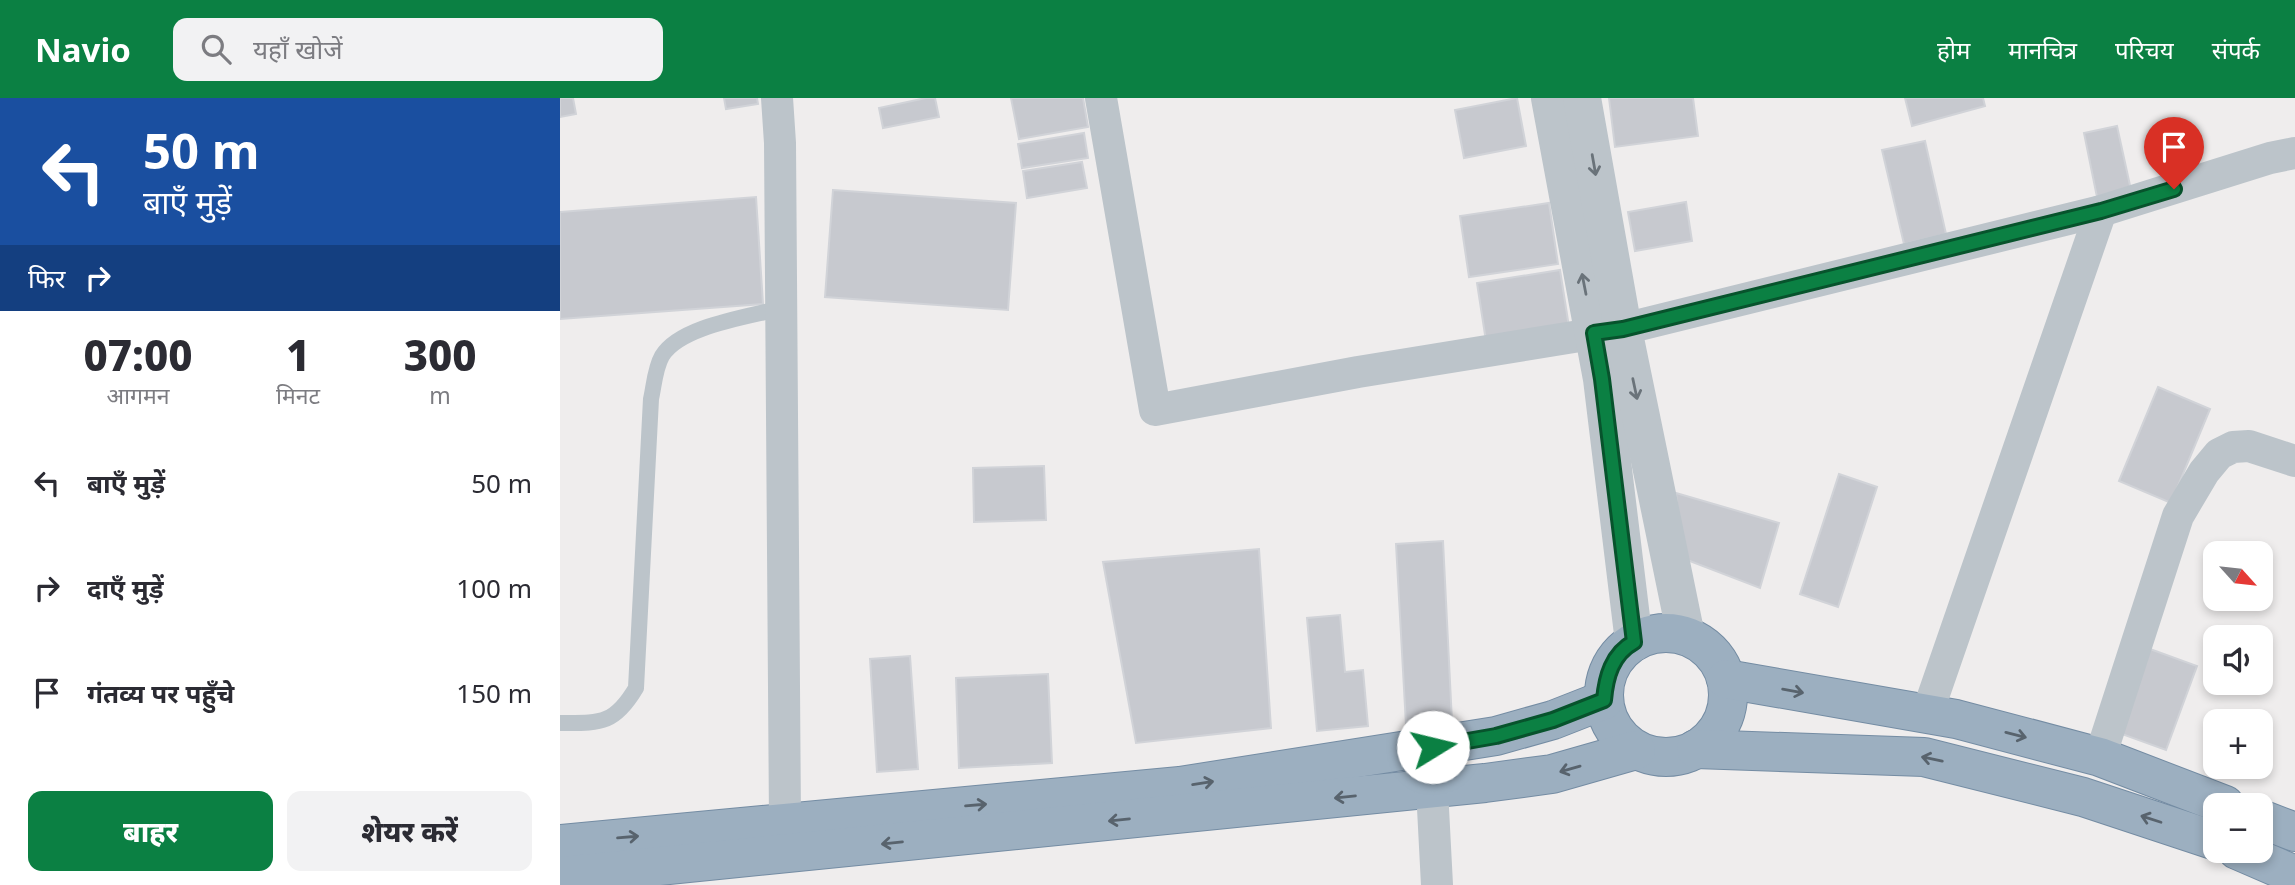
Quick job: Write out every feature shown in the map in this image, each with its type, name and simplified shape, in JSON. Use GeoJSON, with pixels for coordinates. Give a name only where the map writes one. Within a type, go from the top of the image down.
{"type":"FeatureCollection","features":[{"type":"Feature","properties":{"kind":"highway"},"geometry":{"type":"LineString","coordinates":[[1666,632],[1686,636],[1704,646],[1718,660],[1726,679],[1728,699],[1723,719],[1712,737],[1696,750],[1676,757],[1655,757],[1636,750],[1620,737],[1609,720],[1604,700],[1606,680],[1614,661],[1634,642],[1646,636],[1666,632]]}},
{"type":"Feature","properties":{"kind":"highway"},"geometry":{"type":"LineString","coordinates":[[1726,679],[1956,719],[2101,757],[2203,796]]}},
{"type":"Feature","properties":{"kind":"highway"},"geometry":{"type":"LineString","coordinates":[[560,844],[1180,786],[1496,736],[1553,720],[1604,700]]}},
{"type":"Feature","properties":{"kind":"highway"},"geometry":{"type":"LineString","coordinates":[[560,876],[1432,789],[1552,774],[1636,750]]}},
{"type":"Feature","properties":{"kind":"highway"},"geometry":{"type":"LineString","coordinates":[[1696,750],[1924,757],[2083,797],[2203,837]]}},
{"type":"Feature","properties":{"kind":"highway"},"geometry":{"type":"LineString","coordinates":[[2273,824],[2295,832]]}},
{"type":"Feature","properties":{"kind":"highway"},"geometry":{"type":"LineString","coordinates":[[2267,863],[2295,875]]}},
{"type":"Feature","properties":{"kind":"street"},"geometry":{"type":"LineString","coordinates":[[777,98],[782,308],[785,822]]}},
{"type":"Feature","properties":{"kind":"street"},"geometry":{"type":"LineString","coordinates":[[1101,98],[1155,410],[1358,372],[1608,331],[2101,211],[2270,158],[2295,153]]}},
{"type":"Feature","properties":{"kind":"street"},"geometry":{"type":"LineString","coordinates":[[1550,98],[1686,636]]}},
{"type":"Feature","properties":{"kind":"street"},"geometry":{"type":"LineString","coordinates":[[1582,98],[1608,331],[1602,379],[1634,642]]}},
{"type":"Feature","properties":{"kind":"street"},"geometry":{"type":"LineString","coordinates":[[1927,714],[2101,211]]}},
{"type":"Feature","properties":{"kind":"street"},"geometry":{"type":"LineString","coordinates":[[2101,757],[2178,516],[2204,472],[2219,454],[2233,447],[2249,446],[2295,461]]}},
{"type":"Feature","properties":{"kind":"street"},"geometry":{"type":"LineString","coordinates":[[1433,747],[1432,789],[1437,885]]}},
{"type":"Feature","properties":{"kind":"lane"},"geometry":{"type":"LineString","coordinates":[[560,723],[590,723],[612,718],[626,705],[636,688],[651,399],[660,358],[673,342],[690,332],[782,308]]}},
{"type":"Feature","properties":{"kind":"building"},"geometry":{"type":"Polygon","coordinates":[[[560,98],[573,98],[576,114],[560,117],[560,98]]]}},
{"type":"Feature","properties":{"kind":"building"},"geometry":{"type":"Polygon","coordinates":[[[724,98],[757,98],[758,104],[726,109],[724,98]]]}},
{"type":"Feature","properties":{"kind":"building"},"geometry":{"type":"Polygon","coordinates":[[[935,98],[939,117],[883,128],[879,108],[935,98]]]}},
{"type":"Feature","properties":{"kind":"building"},"geometry":{"type":"Polygon","coordinates":[[[1011,98],[1083,98],[1088,127],[1019,139],[1011,98]]]}},
{"type":"Feature","properties":{"kind":"building"},"geometry":{"type":"Polygon","coordinates":[[[1517,98],[1526,146],[1464,158],[1455,110],[1517,98]]]}},
{"type":"Feature","properties":{"kind":"building"},"geometry":{"type":"Polygon","coordinates":[[[1609,98],[1693,98],[1698,136],[1615,147],[1609,98]]]}},
{"type":"Feature","properties":{"kind":"building"},"geometry":{"type":"Polygon","coordinates":[[[1905,98],[1983,98],[1985,106],[1912,126],[1905,98]]]}},
{"type":"Feature","properties":{"kind":"building"},"geometry":{"type":"Polygon","coordinates":[[[2117,126],[2131,190],[2097,197],[2084,133],[2117,126]]]}},
{"type":"Feature","properties":{"kind":"building"},"geometry":{"type":"Polygon","coordinates":[[[1084,133],[1088,158],[1022,168],[1018,144],[1084,133]]]}},
{"type":"Feature","properties":{"kind":"building"},"geometry":{"type":"Polygon","coordinates":[[[1925,141],[1946,234],[1904,244],[1882,150],[1925,141]]]}},
{"type":"Feature","properties":{"kind":"building"},"geometry":{"type":"Polygon","coordinates":[[[1082,162],[1087,188],[1027,198],[1023,171],[1082,162]]]}},
{"type":"Feature","properties":{"kind":"building"},"geometry":{"type":"Polygon","coordinates":[[[833,190],[1016,203],[1008,310],[825,297],[833,190]]]}},
{"type":"Feature","properties":{"kind":"building"},"geometry":{"type":"Polygon","coordinates":[[[756,197],[763,304],[560,319],[560,212],[756,197]]]}},
{"type":"Feature","properties":{"kind":"building"},"geometry":{"type":"Polygon","coordinates":[[[1686,202],[1692,241],[1635,251],[1628,212],[1686,202]]]}},
{"type":"Feature","properties":{"kind":"building"},"geometry":{"type":"Polygon","coordinates":[[[1549,203],[1558,264],[1469,277],[1460,216],[1549,203]]]}},
{"type":"Feature","properties":{"kind":"building"},"geometry":{"type":"Polygon","coordinates":[[[1560,270],[1569,327],[1486,341],[1477,283],[1560,270]]]}},
{"type":"Feature","properties":{"kind":"building"},"geometry":{"type":"Polygon","coordinates":[[[2158,387],[2210,409],[2171,503],[2119,481],[2158,387]]]}},
{"type":"Feature","properties":{"kind":"building"},"geometry":{"type":"Polygon","coordinates":[[[1044,466],[1046,520],[974,522],[973,468],[1044,466]]]}},
{"type":"Feature","properties":{"kind":"building"},"geometry":{"type":"Polygon","coordinates":[[[1839,474],[1877,487],[1838,607],[1800,594],[1839,474]]]}},
{"type":"Feature","properties":{"kind":"building"},"geometry":{"type":"Polygon","coordinates":[[[1676,493],[1779,523],[1760,588],[1682,558],[1676,493]]]}},
{"type":"Feature","properties":{"kind":"building"},"geometry":{"type":"Polygon","coordinates":[[[1443,541],[1452,722],[1406,725],[1396,544],[1443,541]]]}},
{"type":"Feature","properties":{"kind":"building"},"geometry":{"type":"Polygon","coordinates":[[[1259,549],[1271,728],[1136,743],[1103,562],[1259,549]]]}},
{"type":"Feature","properties":{"kind":"building"},"geometry":{"type":"Polygon","coordinates":[[[1340,615],[1345,672],[1363,670],[1368,726],[1317,731],[1307,618],[1340,615]]]}},
{"type":"Feature","properties":{"kind":"building"},"geometry":{"type":"Polygon","coordinates":[[[2150,649],[2197,666],[2166,750],[2119,733],[2150,649]]]}},
{"type":"Feature","properties":{"kind":"building"},"geometry":{"type":"Polygon","coordinates":[[[910,656],[918,769],[877,772],[870,659],[910,656]]]}},
{"type":"Feature","properties":{"kind":"building"},"geometry":{"type":"Polygon","coordinates":[[[1048,674],[1052,763],[959,768],[956,678],[1048,674]]]}},
{"type":"Feature","properties":{"kind":"route"},"geometry":{"type":"LineString","coordinates":[[1433,747],[1496,736],[1553,720],[1604,700],[1606,680],[1614,661],[1634,642],[1594,333],[1623,329],[2075,218],[2174,189]]}}]}
